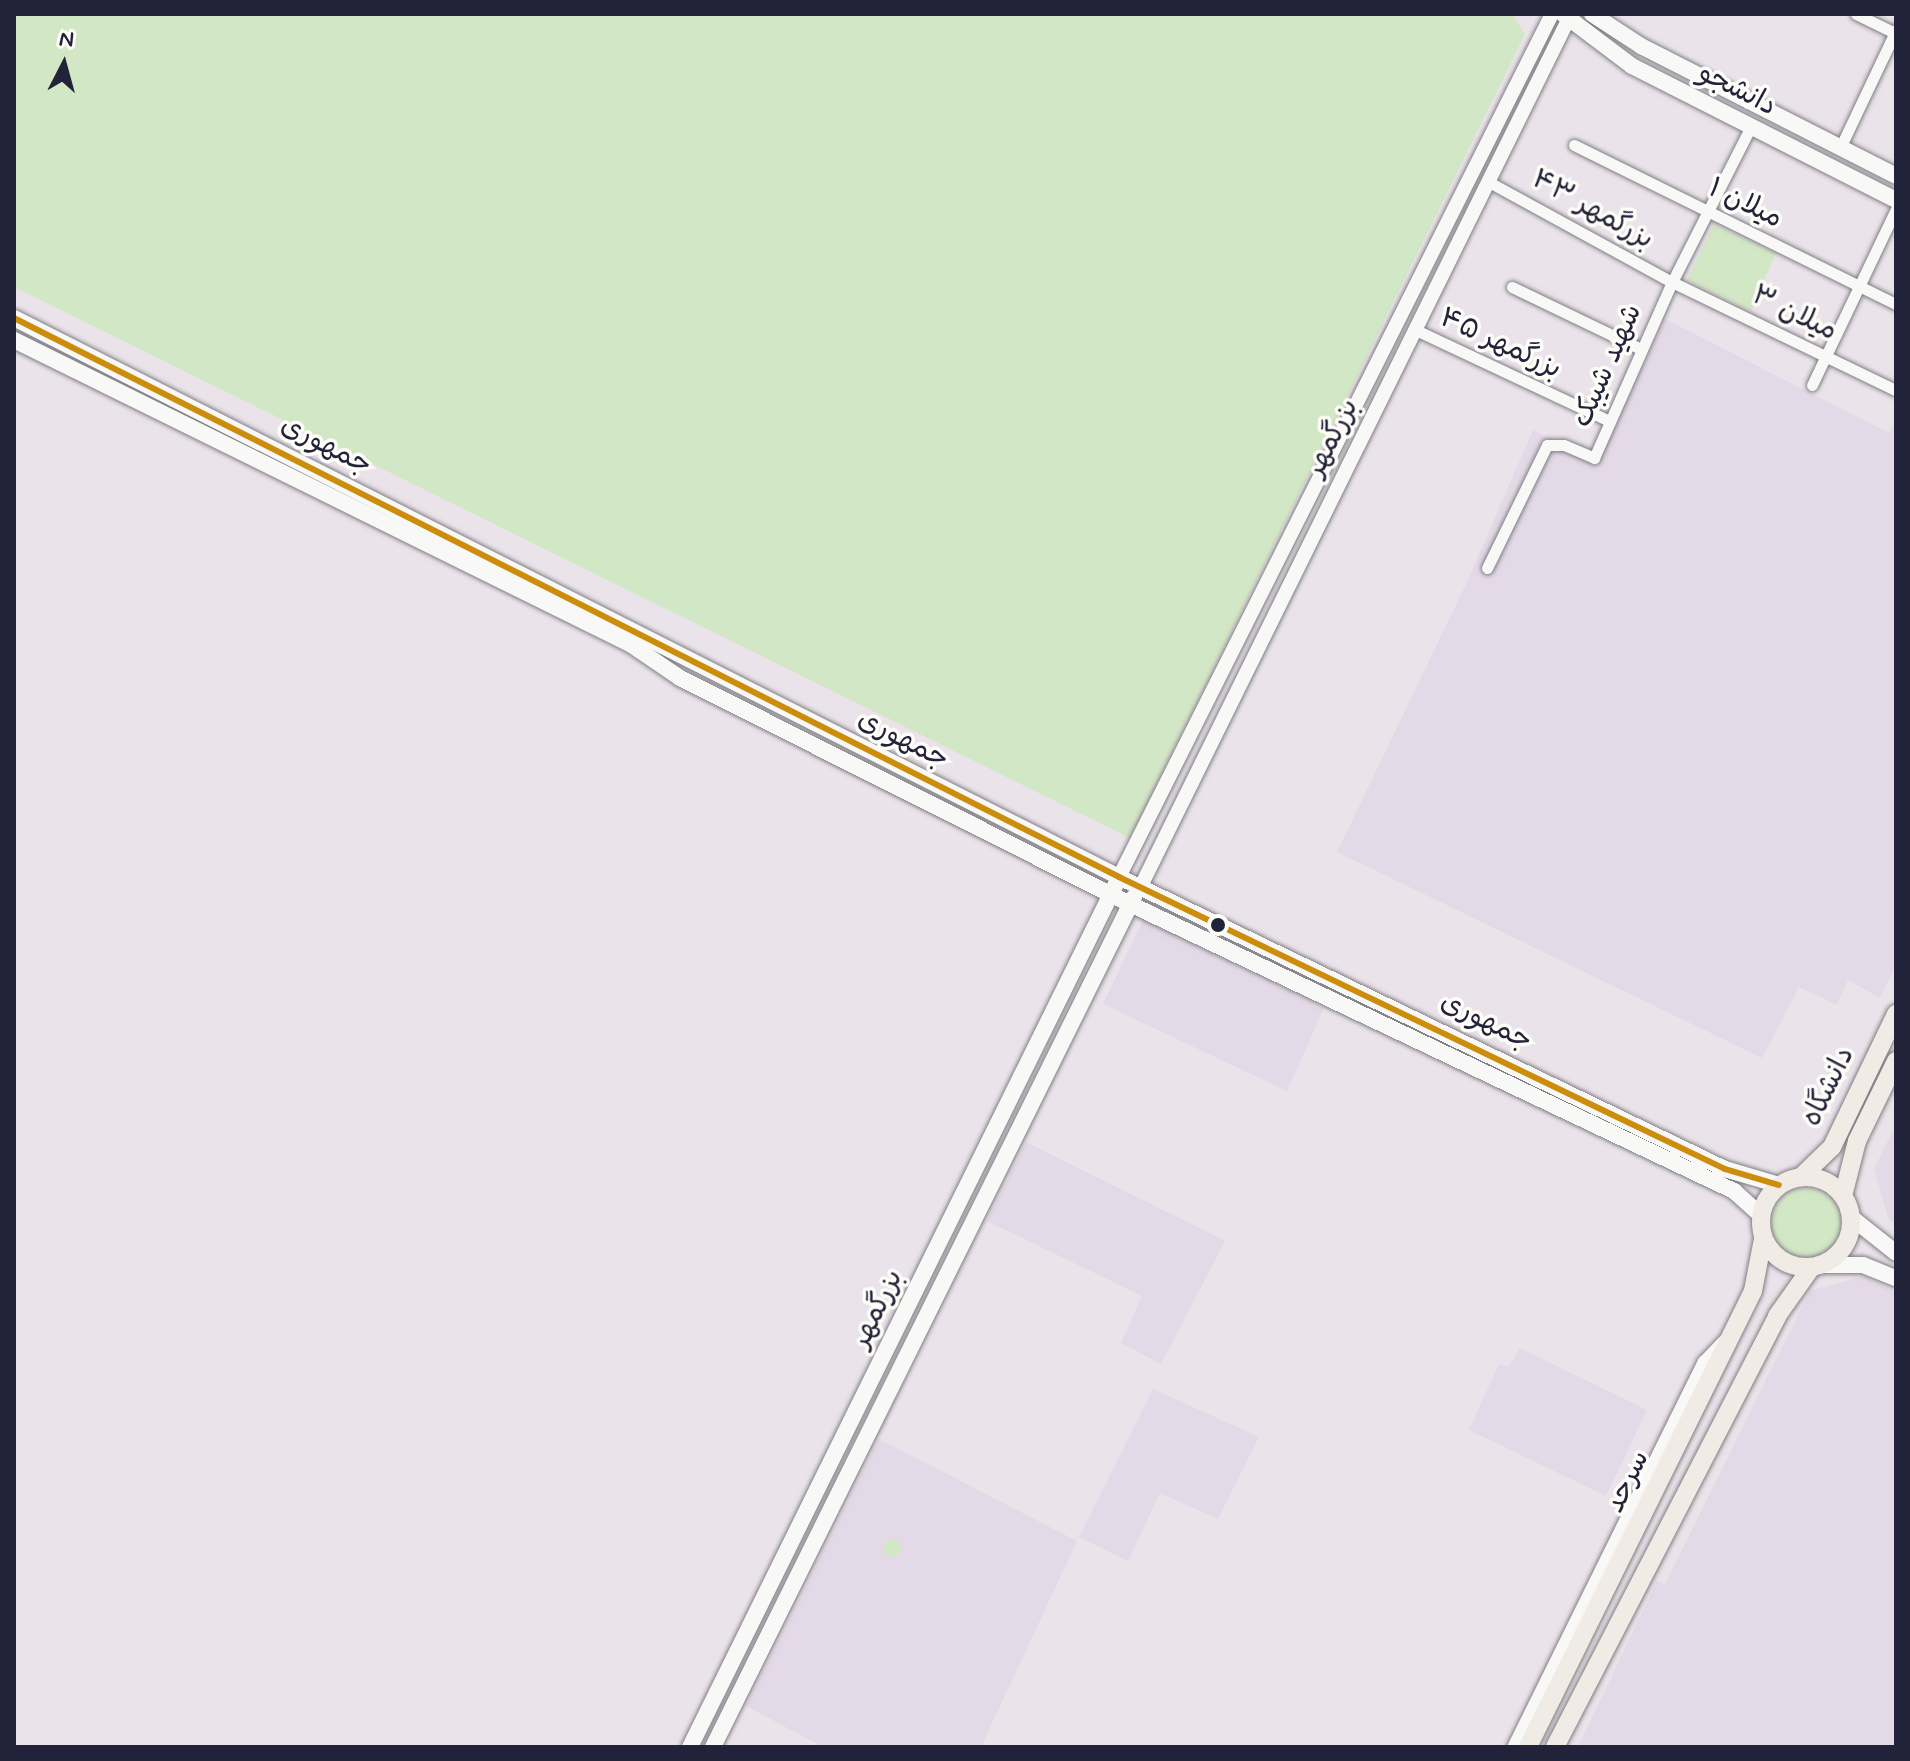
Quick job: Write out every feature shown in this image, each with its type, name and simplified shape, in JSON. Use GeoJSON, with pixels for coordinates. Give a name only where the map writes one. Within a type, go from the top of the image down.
{"type":"FeatureCollection","features":[{"type":"Feature","properties":{"kind":"main road","name":"دانشجو"},"geometry":{"type":"LineString","coordinates":[[1592,14],[1641,46],[1896,176]]}},
{"type":"Feature","properties":{"kind":"main road","name":"دانشجو"},"geometry":{"type":"LineString","coordinates":[[1564,15],[1632,66],[1896,200]]}},
{"type":"Feature","properties":{"kind":"main road","name":"جمهوری"},"geometry":{"type":"LineString","coordinates":[[14,318],[1119,877],[1355,987],[1725,1169],[1779,1185]]}},
{"type":"Feature","properties":{"kind":"main road","name":"جمهوری"},"geometry":{"type":"LineString","coordinates":[[14,340],[630,644],[680,678],[1130,904],[1734,1191],[1761,1215]]}},
{"type":"Feature","properties":{"kind":"main road"},"geometry":{"type":"LineString","coordinates":[[198,433],[208,414]]}},
{"type":"Feature","properties":{"kind":"main road"},"geometry":{"type":"LineString","coordinates":[[680,678],[689,662]]}},
{"type":"Feature","properties":{"kind":"main road","name":"بزرگمهر"},"geometry":{"type":"LineString","coordinates":[[690,1747],[1119,877]]}},
{"type":"Feature","properties":{"kind":"main road","name":"بزرگمهر"},"geometry":{"type":"LineString","coordinates":[[713,1747],[1141,886]]}},
{"type":"Feature","properties":{"kind":"main road"},"geometry":{"type":"LineString","coordinates":[[1345,1004],[1355,987]]}},
{"type":"Feature","properties":{"kind":"main road","name":"دانشگاه"},"geometry":{"type":"LineString","coordinates":[[1801,1177],[1832,1147],[1896,1014]]}},
{"type":"Feature","properties":{"kind":"main road","name":"دانشگاه"},"geometry":{"type":"LineString","coordinates":[[1843,1196],[1857,1141],[1896,1061]]}},
{"type":"Feature","properties":{"kind":"main road"},"geometry":{"type":"LineString","coordinates":[[1010,1099],[1030,1109]]}},
{"type":"Feature","properties":{"kind":"main road"},"geometry":{"type":"LineString","coordinates":[[1896,1253],[1852,1218],[1843,1196],[1825,1181],[1801,1177],[1779,1185],[1761,1215],[1763,1239],[1788,1264],[1863,1265],[1896,1278]]}},
{"type":"Feature","properties":{"kind":"main road"},"geometry":{"type":"LineString","coordinates":[[1817,1266],[1848,1241],[1852,1218]]}},
{"type":"Feature","properties":{"kind":"main road","name":"سرحد"},"geometry":{"type":"LineString","coordinates":[[1528,1747],[1760,1272],[1763,1239]]}},
{"type":"Feature","properties":{"kind":"main road","name":"سرحد"},"geometry":{"type":"LineString","coordinates":[[1555,1747],[1777,1316],[1817,1266]]}},
{"type":"Feature","properties":{"kind":"street"},"geometry":{"type":"LineString","coordinates":[[1840,148],[1895,32],[1856,14]]}},
{"type":"Feature","properties":{"kind":"street","name":"بزرگمهر"},"geometry":{"type":"LineString","coordinates":[[1141,886],[1489,182],[1564,15]]}},
{"type":"Feature","properties":{"kind":"street","name":"بزرگمهر"},"geometry":{"type":"LineString","coordinates":[[1119,877],[1392,332],[1564,15]]}},
{"type":"Feature","properties":{"kind":"street","name":"شهید شیبک"},"geometry":{"type":"LineString","coordinates":[[1487,568],[1547,445],[1564,445],[1594,458],[1672,282],[1751,126]]}},
{"type":"Feature","properties":{"kind":"street","name":"میلان ۱"},"geometry":{"type":"LineString","coordinates":[[1574,145],[1896,304]]}},
{"type":"Feature","properties":{"kind":"street","name":"بزرگمهر ۴۳"},"geometry":{"type":"LineString","coordinates":[[1489,182],[1672,282]]}},
{"type":"Feature","properties":{"kind":"street"},"geometry":{"type":"LineString","coordinates":[[1812,385],[1896,209]]}},
{"type":"Feature","properties":{"kind":"street","name":"میلان ۳"},"geometry":{"type":"LineString","coordinates":[[1672,282],[1895,390]]}},
{"type":"Feature","properties":{"kind":"street"},"geometry":{"type":"LineString","coordinates":[[1512,287],[1641,349]]}},
{"type":"Feature","properties":{"kind":"street"},"geometry":{"type":"LineString","coordinates":[[1392,332],[1413,336]]}},
{"type":"Feature","properties":{"kind":"street","name":"بزرگمهر ۴۵"},"geometry":{"type":"LineString","coordinates":[[1413,336],[1609,421]]}},
{"type":"Feature","properties":{"kind":"street"},"geometry":{"type":"LineString","coordinates":[[1282,552],[1300,561]]}},
{"type":"Feature","properties":{"kind":"street"},"geometry":{"type":"LineString","coordinates":[[1512,1747],[1703,1361],[1734,1328]]}},
{"type":"Feature","properties":{"kind":"shaded area"},"geometry":{"type":"Polygon","coordinates":[[[1665,319],[1889,433],[1896,420],[1896,965],[1880,998],[1848,980],[1837,1005],[1799,987],[1762,1058],[1337,852],[1466,584],[1533,430],[1598,462],[1665,319]]]}},
{"type":"Feature","properties":{"kind":"shaded area"},"geometry":{"type":"Polygon","coordinates":[[[1143,920],[1324,1008],[1287,1091],[1103,1004],[1143,920]]]}},
{"type":"Feature","properties":{"kind":"shaded area"},"geometry":{"type":"Polygon","coordinates":[[[1896,1124],[1896,1223],[1889,1220],[1874,1169],[1896,1124]]]}},
{"type":"Feature","properties":{"kind":"shaded area"},"geometry":{"type":"Polygon","coordinates":[[[1026,1142],[1225,1241],[1161,1364],[1121,1343],[1142,1296],[987,1221],[1026,1142]]]}},
{"type":"Feature","properties":{"kind":"shaded area"},"geometry":{"type":"Polygon","coordinates":[[[1863,1276],[1896,1292],[1896,1747],[1578,1747],[1657,1581],[1665,1584],[1810,1291],[1863,1276]]]}},
{"type":"Feature","properties":{"kind":"shaded area"},"geometry":{"type":"Polygon","coordinates":[[[1520,1348],[1647,1410],[1606,1496],[1469,1430],[1499,1364],[1509,1367],[1520,1348]]]}},
{"type":"Feature","properties":{"kind":"shaded area"},"geometry":{"type":"Polygon","coordinates":[[[1153,1389],[1259,1437],[1218,1519],[1160,1493],[1128,1561],[1079,1537],[1153,1389]]]}},
{"type":"Feature","properties":{"kind":"shaded area"},"geometry":{"type":"Polygon","coordinates":[[[879,1439],[1077,1541],[981,1747],[823,1747],[746,1706],[879,1439]]]}},
{"type":"Feature","properties":{"kind":"green space"},"geometry":{"type":"Polygon","coordinates":[[[14,14],[1512,14],[1525,34],[1130,838],[14,287],[14,14]]]}},
{"type":"Feature","properties":{"kind":"green space"},"geometry":{"type":"Polygon","coordinates":[[[1714,224],[1776,253],[1751,312],[1687,280],[1714,224]]]}},
{"type":"Feature","properties":{"kind":"green space"},"geometry":{"type":"Polygon","coordinates":[[[1806,1188],[1831,1198],[1841,1223],[1831,1248],[1806,1258],[1781,1248],[1771,1223],[1781,1198],[1806,1188]]]}},
{"type":"Feature","properties":{"kind":"green space"},"geometry":{"type":"Polygon","coordinates":[[[888,1539],[896,1539],[901,1548],[899,1555],[888,1557],[883,1552],[883,1544],[888,1539]]]}},
{"type":"Feature","properties":{"kind":"transit line"},"geometry":{"type":"LineString","coordinates":[[14,318],[1119,877],[1725,1169],[1779,1185]]}}]}
